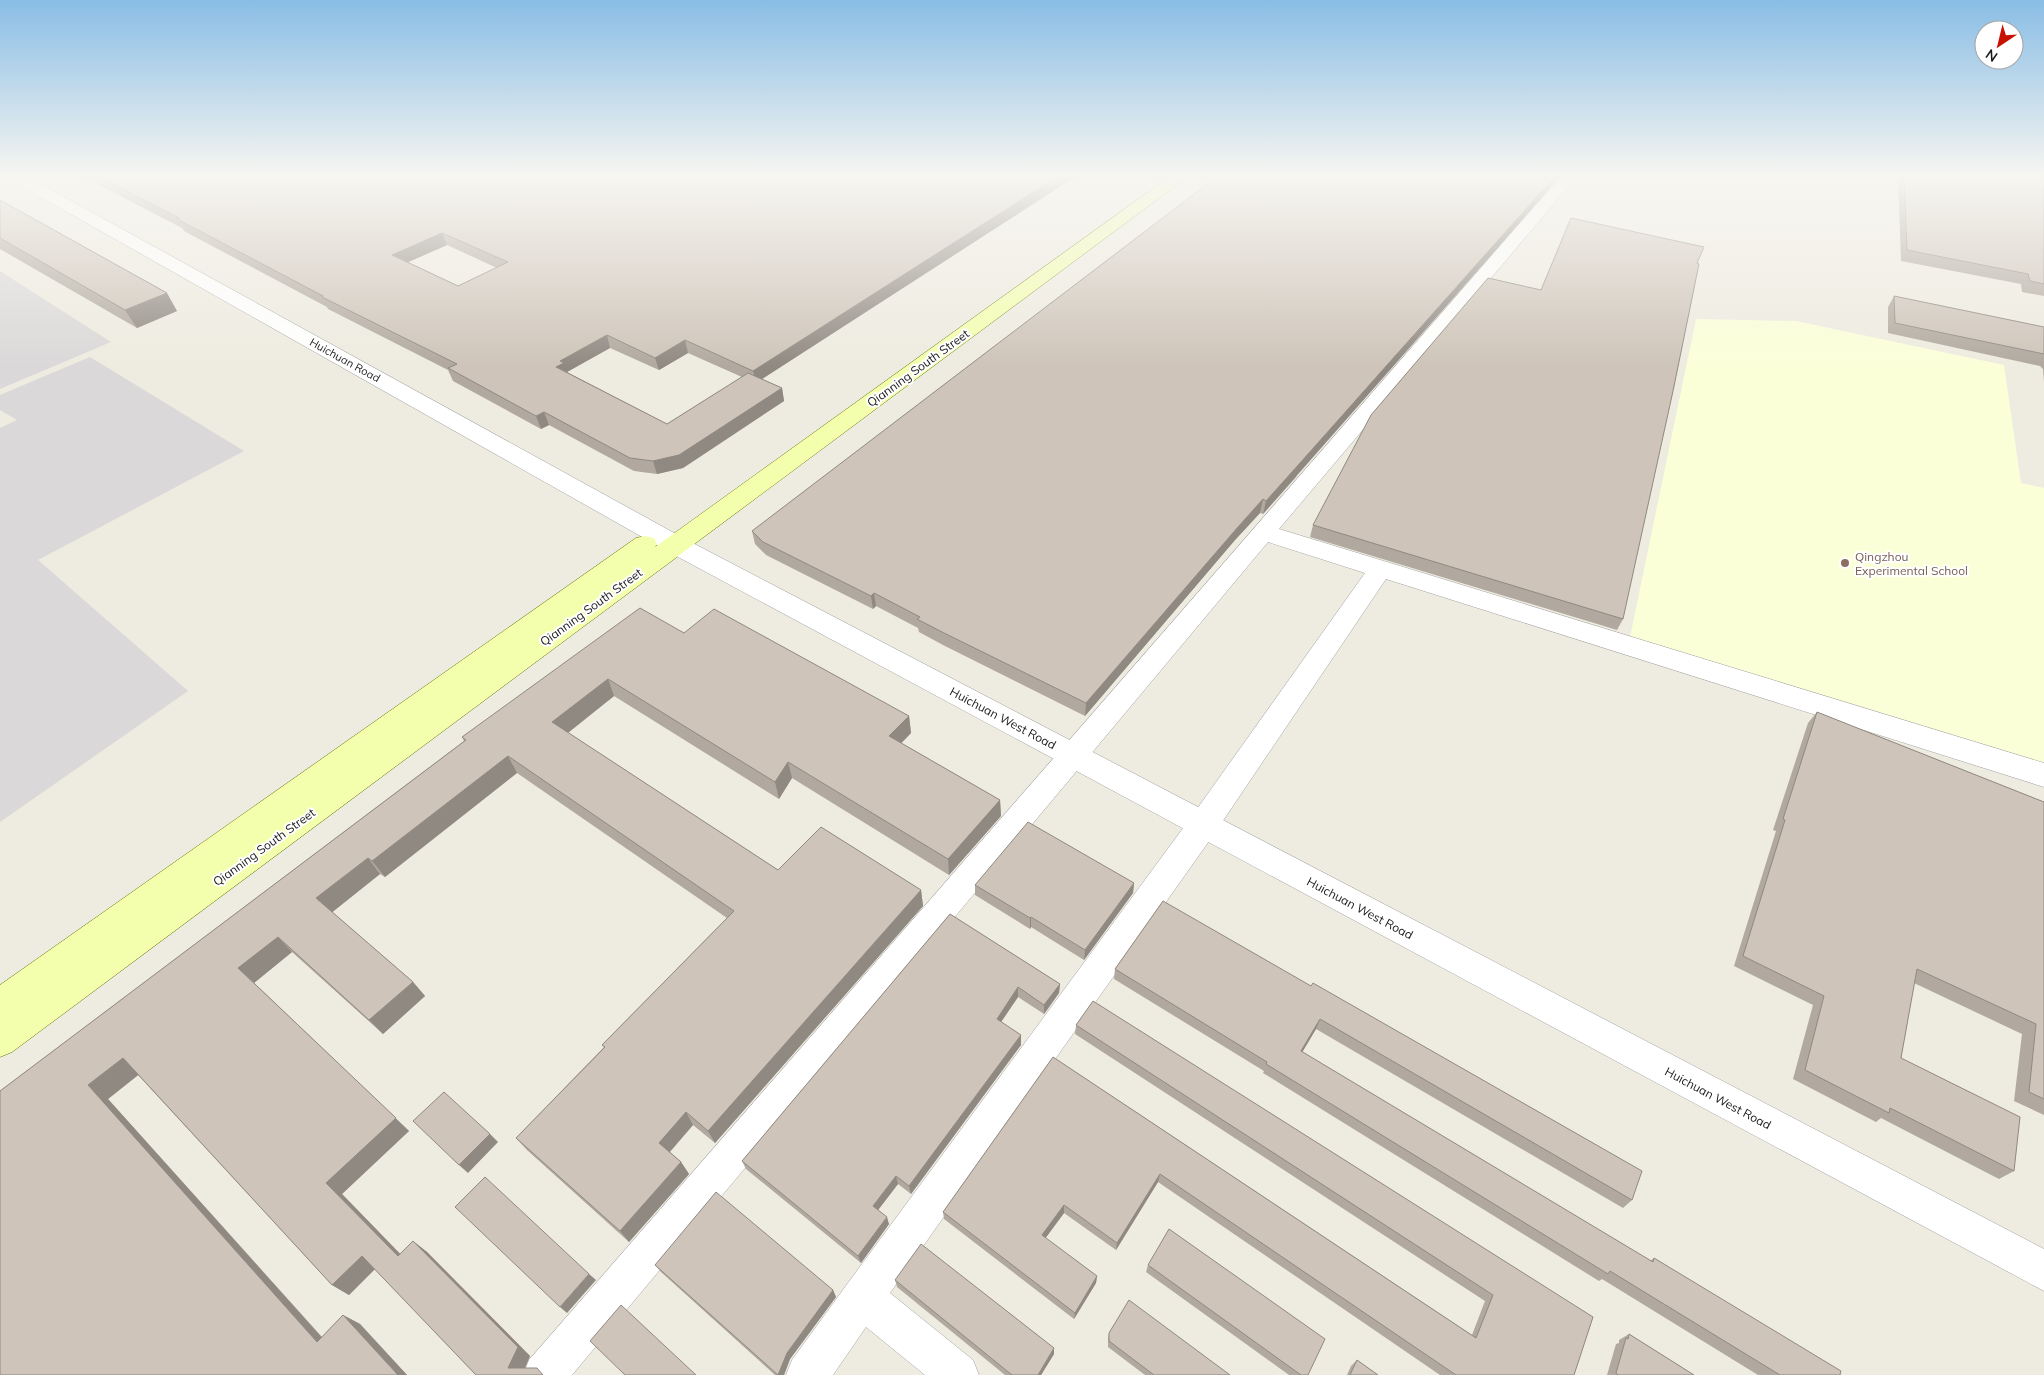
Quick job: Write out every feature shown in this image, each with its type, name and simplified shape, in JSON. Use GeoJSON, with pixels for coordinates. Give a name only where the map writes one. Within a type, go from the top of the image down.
{"type":"FeatureCollection","features":[{"type":"Feature","properties":{"kind":"main road","name":"Qianning South Street"},"geometry":{"type":"LineString","coordinates":[[0,1040],[668,540],[1077,239]]}},
{"type":"Feature","properties":{"kind":"main road","name":"Qianning South Street"},"geometry":{"type":"LineString","coordinates":[[0,1005],[668,540],[1092,239]]}},
{"type":"Feature","properties":{"kind":"street","name":"Huichuan Road"},"geometry":{"type":"LineString","coordinates":[[128,239],[668,540]]}},
{"type":"Feature","properties":{"kind":"street"},"geometry":{"type":"LineString","coordinates":[[544,1375],[1071,755],[1515,239]]}},
{"type":"Feature","properties":{"kind":"street"},"geometry":{"type":"LineString","coordinates":[[1262,532],[2044,776]]}},
{"type":"Feature","properties":{"kind":"street","name":"Huichuan West Road"},"geometry":{"type":"LineString","coordinates":[[668,540],[2044,1271]]}},
{"type":"Feature","properties":{"kind":"street"},"geometry":{"type":"LineString","coordinates":[[807,1375],[1203,824],[1380,570]]}},
{"type":"Feature","properties":{"kind":"street"},"geometry":{"type":"LineString","coordinates":[[862,1297],[958,1375]]}},
{"type":"Feature","properties":{"kind":"shaded area"},"geometry":{"type":"Polygon","coordinates":[[[0,271],[111,342],[0,389],[0,271]]]}},
{"type":"Feature","properties":{"kind":"shaded area","name":"Qingzhou Experimental School"},"geometry":{"type":"Polygon","coordinates":[[[1696,319],[1796,321],[2004,365],[2021,483],[2044,488],[2044,764],[1630,637],[1696,319]]]}},
{"type":"Feature","properties":{"kind":"shaded area"},"geometry":{"type":"Polygon","coordinates":[[[90,357],[244,451],[38,560],[188,691],[0,822],[0,428],[17,420],[0,410],[0,395],[90,357]]]}},
{"type":"Feature","properties":{"kind":"building"},"geometry":{"type":"Polygon","coordinates":[[[2,239],[70,239],[167,293],[125,310],[2,239]]]}},
{"type":"Feature","properties":{"kind":"building"},"geometry":{"type":"Polygon","coordinates":[[[215,239],[428,239],[392,255],[458,286],[508,262],[456,239],[959,239],[753,371],[685,340],[655,358],[607,335],[560,361],[564,363],[556,367],[667,424],[748,373],[782,388],[679,455],[653,461],[630,458],[544,412],[536,416],[448,368],[457,364],[215,239]]]}},
{"type":"Feature","properties":{"kind":"building"},"geometry":{"type":"Polygon","coordinates":[[[1135,239],[1499,239],[1266,501],[1263,499],[1238,527],[1086,703],[942,632],[917,619],[920,617],[874,593],[871,596],[763,542],[752,531],[1135,239]]]}},
{"type":"Feature","properties":{"kind":"building"},"geometry":{"type":"Polygon","coordinates":[[[1562,239],[1668,239],[1704,247],[1697,263],[1699,264],[1673,391],[1623,619],[1313,525],[1371,415],[1488,278],[1541,290],[1562,239]]]}},
{"type":"Feature","properties":{"kind":"building"},"geometry":{"type":"Polygon","coordinates":[[[1907,239],[2044,239],[2044,284],[2030,281],[2028,274],[1907,250],[1907,239]]]}},
{"type":"Feature","properties":{"kind":"building"},"geometry":{"type":"Polygon","coordinates":[[[1894,296],[2044,327],[2044,354],[1895,323],[1894,296]]]}},
{"type":"Feature","properties":{"kind":"building"},"geometry":{"type":"Polygon","coordinates":[[[640,608],[684,633],[714,609],[909,716],[889,736],[1000,800],[948,859],[788,762],[775,782],[608,679],[552,722],[778,870],[821,827],[921,890],[708,1131],[686,1112],[659,1143],[681,1162],[620,1231],[516,1138],[605,1047],[602,1045],[734,911],[508,756],[372,861],[368,858],[316,898],[413,982],[369,1020],[278,937],[238,968],[396,1118],[326,1183],[398,1256],[413,1241],[518,1347],[508,1368],[537,1368],[543,1375],[476,1375],[362,1256],[332,1285],[123,1058],[88,1085],[317,1342],[343,1315],[398,1375],[0,1375],[0,1091],[466,740],[462,737],[640,608]]]}},
{"type":"Feature","properties":{"kind":"building"},"geometry":{"type":"Polygon","coordinates":[[[1817,712],[2044,802],[2044,1099],[2029,1092],[2036,1024],[1917,969],[1901,1058],[2020,1117],[2014,1171],[1890,1108],[1889,1113],[1805,1070],[1824,996],[1743,956],[1817,712]]]}},
{"type":"Feature","properties":{"kind":"building"},"geometry":{"type":"Polygon","coordinates":[[[1028,822],[1134,883],[1085,950],[975,885],[1028,822]]]}},
{"type":"Feature","properties":{"kind":"building"},"geometry":{"type":"Polygon","coordinates":[[[1163,901],[1311,986],[1313,983],[1642,1171],[1632,1200],[1320,1019],[1301,1051],[1653,1262],[1654,1258],[1841,1371],[1840,1375],[1780,1375],[1610,1271],[1608,1274],[1115,969],[1163,901]]]}},
{"type":"Feature","properties":{"kind":"building"},"geometry":{"type":"Polygon","coordinates":[[[950,914],[1060,984],[1044,1005],[1018,987],[997,1019],[1021,1035],[909,1186],[896,1176],[873,1206],[887,1217],[858,1256],[742,1161],[950,914]]]}},
{"type":"Feature","properties":{"kind":"building"},"geometry":{"type":"Polygon","coordinates":[[[1093,1001],[1593,1317],[1574,1375],[1456,1375],[1160,1174],[1117,1243],[1064,1205],[1042,1235],[1097,1276],[1075,1313],[943,1212],[1053,1057],[1476,1338],[1493,1295],[1076,1025],[1093,1001]]]}},
{"type":"Feature","properties":{"kind":"building"},"geometry":{"type":"Polygon","coordinates":[[[444,1092],[490,1134],[459,1165],[413,1121],[444,1092]]]}},
{"type":"Feature","properties":{"kind":"building"},"geometry":{"type":"Polygon","coordinates":[[[485,1177],[589,1274],[560,1307],[455,1207],[485,1177]]]}},
{"type":"Feature","properties":{"kind":"building"},"geometry":{"type":"Polygon","coordinates":[[[716,1192],[833,1290],[787,1353],[778,1375],[655,1265],[716,1192]]]}},
{"type":"Feature","properties":{"kind":"building"},"geometry":{"type":"Polygon","coordinates":[[[1169,1229],[1325,1339],[1308,1375],[1301,1375],[1148,1265],[1169,1229]]]}},
{"type":"Feature","properties":{"kind":"building"},"geometry":{"type":"Polygon","coordinates":[[[921,1244],[1054,1348],[1038,1375],[1012,1375],[895,1280],[921,1244]]]}},
{"type":"Feature","properties":{"kind":"building"},"geometry":{"type":"Polygon","coordinates":[[[1129,1300],[1230,1375],[1154,1375],[1109,1341],[1109,1333],[1129,1300]]]}},
{"type":"Feature","properties":{"kind":"building"},"geometry":{"type":"Polygon","coordinates":[[[621,1305],[696,1375],[625,1375],[590,1341],[621,1305]]]}},
{"type":"Feature","properties":{"kind":"building"},"geometry":{"type":"Polygon","coordinates":[[[1629,1334],[1694,1375],[1618,1375],[1616,1373],[1626,1338],[1628,1339],[1629,1334]]]}},
{"type":"Feature","properties":{"kind":"building"},"geometry":{"type":"Polygon","coordinates":[[[1357,1360],[1378,1375],[1350,1375],[1357,1360]]]}},
{"type":"Feature","properties":{"kind":"place","name":"Qingzhou Experimental School"},"geometry":{"type":"Point","coordinates":[1845,563]}}]}
